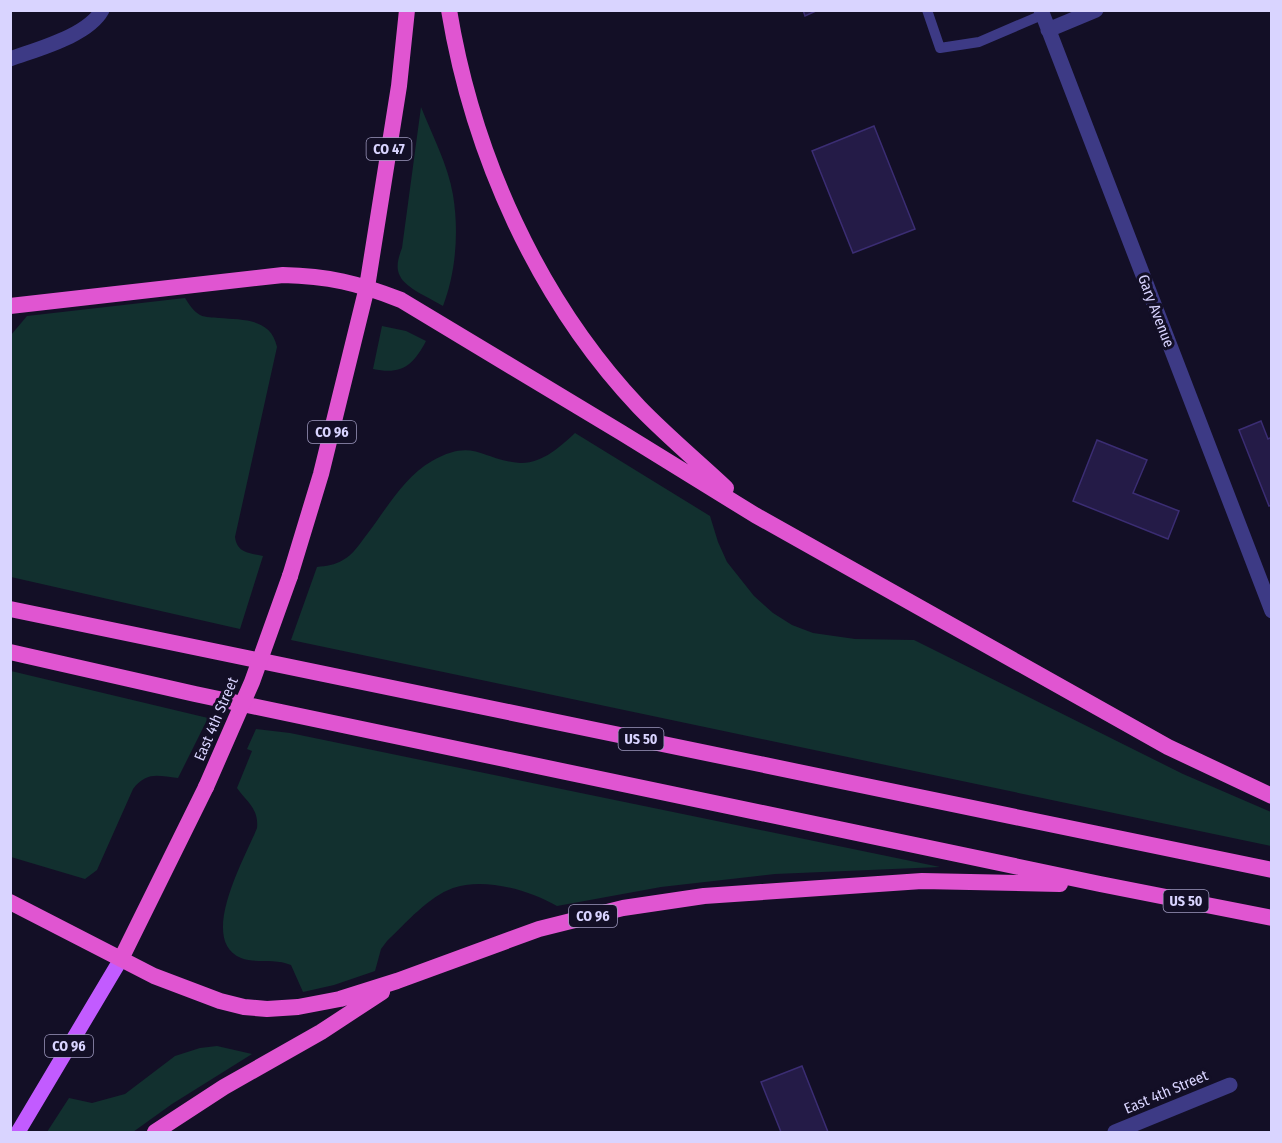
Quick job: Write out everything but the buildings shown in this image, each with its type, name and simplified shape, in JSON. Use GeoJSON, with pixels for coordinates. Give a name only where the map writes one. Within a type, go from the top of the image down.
{"type":"FeatureCollection","features":[{"type":"Feature","properties":{"kind":"highway","name":"CO 47"},"geometry":{"type":"LineString","coordinates":[[368,287],[399,86],[407,10]]}},
{"type":"Feature","properties":{"kind":"highway"},"geometry":{"type":"LineString","coordinates":[[449,10],[463,78],[482,141],[499,186],[544,278],[573,324],[639,407],[755,515]]}},
{"type":"Feature","properties":{"kind":"highway"},"geometry":{"type":"LineString","coordinates":[[10,306],[283,275],[317,276],[368,287],[401,300],[622,432],[755,515],[1168,747],[1272,796]]}},
{"type":"Feature","properties":{"kind":"highway","name":"East 4th Street"},"geometry":{"type":"LineString","coordinates":[[121,959],[206,787],[252,682],[290,576],[321,474],[368,287]]}},
{"type":"Feature","properties":{"kind":"highway","name":"US 50"},"geometry":{"type":"LineString","coordinates":[[10,609],[1272,870]]}},
{"type":"Feature","properties":{"kind":"highway","name":"US 50"},"geometry":{"type":"LineString","coordinates":[[10,652],[195,694],[1272,918]]}},
{"type":"Feature","properties":{"kind":"highway","name":"CO 96"},"geometry":{"type":"LineString","coordinates":[[155,1132],[224,1087],[321,1032],[398,981],[539,929],[623,908],[704,896],[922,881],[1100,884]]}},
{"type":"Feature","properties":{"kind":"highway"},"geometry":{"type":"LineString","coordinates":[[10,902],[121,959],[191,991],[244,1007],[298,1007],[340,999],[398,981]]}},
{"type":"Feature","properties":{"kind":"main road","name":"East 4th Street"},"geometry":{"type":"LineString","coordinates":[[18,1132],[121,959]]}},
{"type":"Feature","properties":{"kind":"street"},"geometry":{"type":"LineString","coordinates":[[10,59],[92,24],[102,10]]}},
{"type":"Feature","properties":{"kind":"street"},"geometry":{"type":"LineString","coordinates":[[1048,30],[1096,10]]}},
{"type":"Feature","properties":{"kind":"street","name":"Gary Avenue"},"geometry":{"type":"LineString","coordinates":[[1041,13],[1272,611]]}},
{"type":"Feature","properties":{"kind":"street","name":"East 4th Street"},"geometry":{"type":"LineString","coordinates":[[1115,1132],[1230,1085]]}},
{"type":"Feature","properties":{"kind":"lane"},"geometry":{"type":"LineString","coordinates":[[927,10],[940,48],[979,42],[1041,13]]}},
{"type":"Feature","properties":{"kind":"green space"},"geometry":{"type":"Polygon","coordinates":[[[421,107],[447,173],[455,209],[456,237],[453,265],[443,306],[407,285],[398,269],[421,107]]]}},
{"type":"Feature","properties":{"kind":"green space"},"geometry":{"type":"Polygon","coordinates":[[[185,298],[202,316],[255,322],[269,331],[277,347],[235,537],[241,549],[263,556],[240,629],[11,577],[11,335],[27,316],[185,298]]]}},
{"type":"Feature","properties":{"kind":"green space"},"geometry":{"type":"Polygon","coordinates":[[[382,326],[406,331],[426,341],[416,357],[405,367],[391,371],[373,369],[382,326]]]}},
{"type":"Feature","properties":{"kind":"green space"},"geometry":{"type":"Polygon","coordinates":[[[575,433],[710,516],[727,562],[754,596],[773,613],[792,625],[813,633],[855,639],[914,640],[1183,774],[1271,812],[1271,846],[291,640],[317,567],[337,563],[347,558],[397,494],[422,468],[446,454],[468,450],[507,461],[528,463],[551,453],[575,433]]]}},
{"type":"Feature","properties":{"kind":"green space"},"geometry":{"type":"Polygon","coordinates":[[[11,671],[208,718],[178,778],[148,777],[133,789],[97,870],[85,879],[11,857],[11,671]]]}},
{"type":"Feature","properties":{"kind":"green space"},"geometry":{"type":"Polygon","coordinates":[[[256,729],[290,733],[940,867],[775,874],[661,887],[557,906],[520,890],[492,885],[465,885],[444,892],[410,919],[381,949],[375,971],[334,985],[303,992],[291,965],[241,958],[229,948],[223,934],[228,897],[257,828],[254,811],[237,788],[252,751],[247,749],[256,729]]]}},
{"type":"Feature","properties":{"kind":"green space"},"geometry":{"type":"Polygon","coordinates":[[[217,1046],[252,1054],[172,1104],[133,1132],[47,1132],[69,1098],[92,1103],[125,1094],[175,1056],[200,1048],[217,1046]]]}}]}
